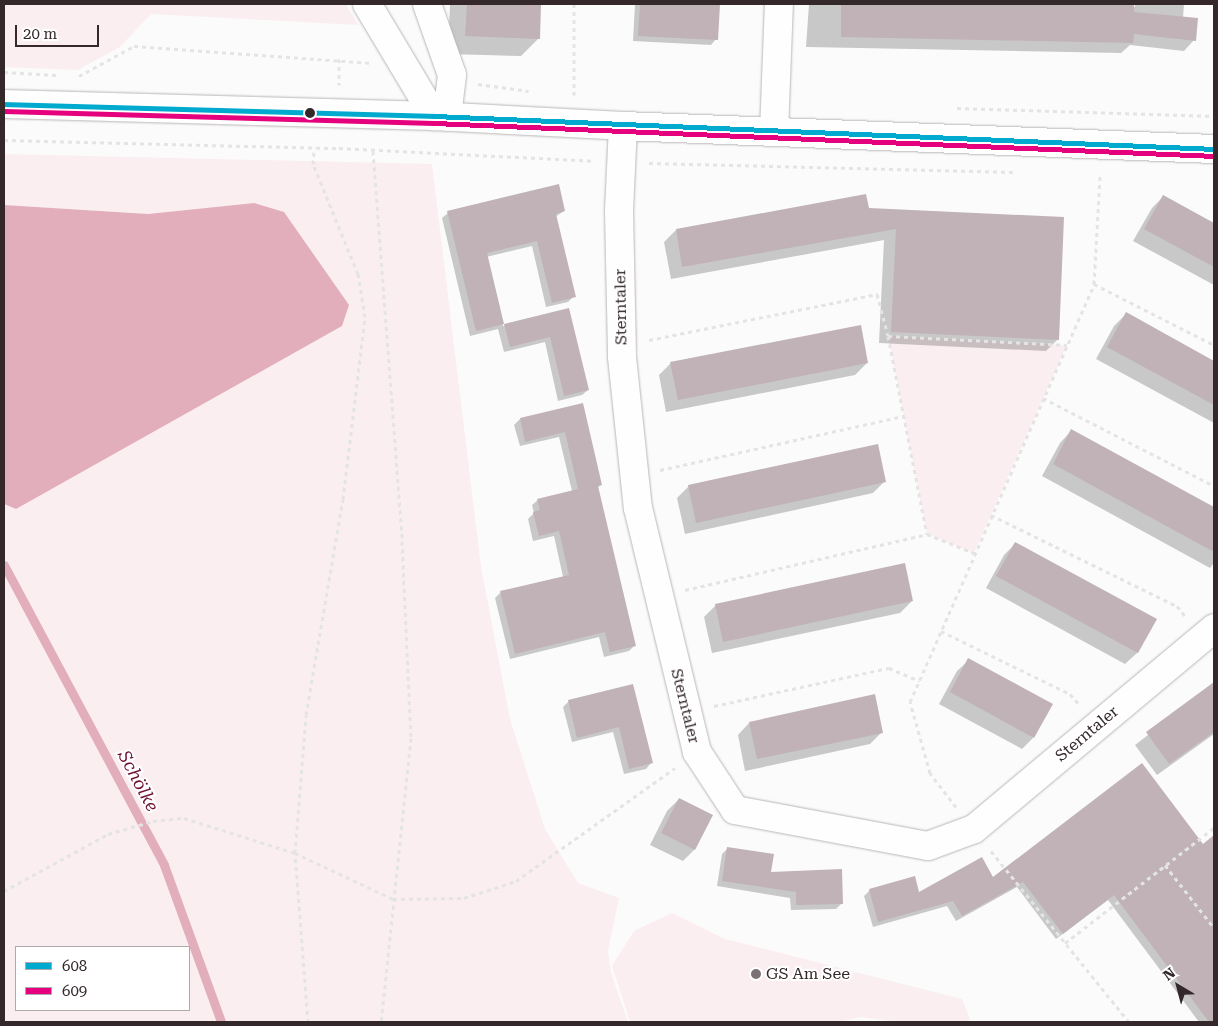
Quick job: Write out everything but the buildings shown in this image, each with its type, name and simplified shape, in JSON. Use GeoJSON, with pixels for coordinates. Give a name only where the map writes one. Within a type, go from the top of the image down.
{"type":"FeatureCollection","features":[{"type":"Feature","properties":{"kind":"street"},"geometry":{"type":"LineString","coordinates":[[367,4],[441,116]]}},
{"type":"Feature","properties":{"kind":"street"},"geometry":{"type":"LineString","coordinates":[[427,4],[452,76],[441,116]]}},
{"type":"Feature","properties":{"kind":"street"},"geometry":{"type":"LineString","coordinates":[[774,132],[778,4]]}},
{"type":"Feature","properties":{"kind":"street"},"geometry":{"type":"LineString","coordinates":[[4,104],[441,116],[623,126],[1214,149]]}},
{"type":"Feature","properties":{"kind":"street","name":"Sterntaler"},"geometry":{"type":"LineString","coordinates":[[623,126],[621,162],[622,346],[638,508],[697,752],[736,810],[928,846],[974,829],[1208,633]]}},
{"type":"Feature","properties":{"kind":"path"},"geometry":{"type":"LineString","coordinates":[[572,123],[574,97],[574,4]]}},
{"type":"Feature","properties":{"kind":"path"},"geometry":{"type":"LineString","coordinates":[[72,76],[82,76],[134,46],[339,60]]}},
{"type":"Feature","properties":{"kind":"path"},"geometry":{"type":"LineString","coordinates":[[4,72],[62,75]]}},
{"type":"Feature","properties":{"kind":"path"},"geometry":{"type":"LineString","coordinates":[[452,76],[478,84],[535,92]]}},
{"type":"Feature","properties":{"kind":"path"},"geometry":{"type":"LineString","coordinates":[[564,95],[583,97]]}},
{"type":"Feature","properties":{"kind":"path"},"geometry":{"type":"LineString","coordinates":[[946,108],[1214,116]]}},
{"type":"Feature","properties":{"kind":"path"},"geometry":{"type":"LineString","coordinates":[[4,140],[314,148],[621,162],[1022,172]]}},
{"type":"Feature","properties":{"kind":"path"},"geometry":{"type":"LineString","coordinates":[[308,1022],[295,853],[306,715],[343,499],[365,317],[358,274],[313,164],[314,148]]}},
{"type":"Feature","properties":{"kind":"path"},"geometry":{"type":"LineString","coordinates":[[374,151],[402,541],[411,738],[380,1022]]}},
{"type":"Feature","properties":{"kind":"path"},"geometry":{"type":"LineString","coordinates":[[1090,174],[1109,175]]}},
{"type":"Feature","properties":{"kind":"path"},"geometry":{"type":"LineString","coordinates":[[1100,175],[1094,284],[910,702],[930,774],[1128,1022]]}},
{"type":"Feature","properties":{"kind":"path"},"geometry":{"type":"LineString","coordinates":[[1094,284],[1214,345]]}},
{"type":"Feature","properties":{"kind":"path"},"geometry":{"type":"LineString","coordinates":[[622,346],[877,294],[888,336],[927,534]]}},
{"type":"Feature","properties":{"kind":"path"},"geometry":{"type":"LineString","coordinates":[[888,336],[1067,345]]}},
{"type":"Feature","properties":{"kind":"path"},"geometry":{"type":"LineString","coordinates":[[1043,398],[1214,486]]}},
{"type":"Feature","properties":{"kind":"path"},"geometry":{"type":"LineString","coordinates":[[635,476],[904,416]]}},
{"type":"Feature","properties":{"kind":"path"},"geometry":{"type":"LineString","coordinates":[[991,515],[1177,606],[1208,633]]}},
{"type":"Feature","properties":{"kind":"path"},"geometry":{"type":"LineString","coordinates":[[659,597],[927,534],[974,553]]}},
{"type":"Feature","properties":{"kind":"path"},"geometry":{"type":"LineString","coordinates":[[941,631],[1070,694],[1098,725]]}},
{"type":"Feature","properties":{"kind":"path"},"geometry":{"type":"LineString","coordinates":[[687,712],[888,668],[919,680]]}},
{"type":"Feature","properties":{"kind":"path"},"geometry":{"type":"LineString","coordinates":[[4,891],[108,834],[153,821],[184,818],[295,853],[393,899],[464,898],[516,882],[697,752]]}},
{"type":"Feature","properties":{"kind":"path"},"geometry":{"type":"LineString","coordinates":[[1065,943],[1214,828]]}},
{"type":"Feature","properties":{"kind":"path"},"geometry":{"type":"LineString","coordinates":[[1166,865],[1214,928]]}},
{"type":"Feature","properties":{"kind":"shaded area"},"geometry":{"type":"Polygon","coordinates":[[[4,4],[346,4],[358,25],[151,14],[120,47],[78,70],[4,67],[4,4]]]}},
{"type":"Feature","properties":{"kind":"shaded area"},"geometry":{"type":"Polygon","coordinates":[[[4,154],[432,164],[481,567],[510,719],[545,829],[578,883],[619,898],[608,951],[611,973],[628,1022],[4,1022],[4,504],[16,509],[342,326],[254,203],[148,214],[4,205],[4,154]]]}},
{"type":"Feature","properties":{"kind":"shaded area"},"geometry":{"type":"Polygon","coordinates":[[[254,203],[284,212],[349,305],[342,326],[16,509],[4,504],[4,205],[148,214],[254,203]]]}},
{"type":"Feature","properties":{"kind":"shaded area"},"geometry":{"type":"Polygon","coordinates":[[[888,336],[1067,345],[974,553],[927,534],[888,336]]]}},
{"type":"Feature","properties":{"kind":"shaded area","name":"GS Am See"},"geometry":{"type":"Polygon","coordinates":[[[672,913],[725,939],[962,999],[970,1019],[968,1022],[898,1022],[861,1017],[839,1022],[630,1022],[612,966],[634,931],[672,913]]]}},
{"type":"Feature","properties":{"kind":"waterway","name":"Schölke"},"geometry":{"type":"LineString","coordinates":[[4,565],[164,865],[221,1022]]}},
{"type":"Feature","properties":{"kind":"transit line","name":"608"},"geometry":{"type":"LineString","coordinates":[[4,104],[434,116],[1214,149]]}},
{"type":"Feature","properties":{"kind":"transit line","name":"609"},"geometry":{"type":"LineString","coordinates":[[4,111],[434,123],[1214,156]]}},
{"type":"Feature","properties":{"kind":"place","name":"GS Am See"},"geometry":{"type":"Point","coordinates":[756,974]}}]}
